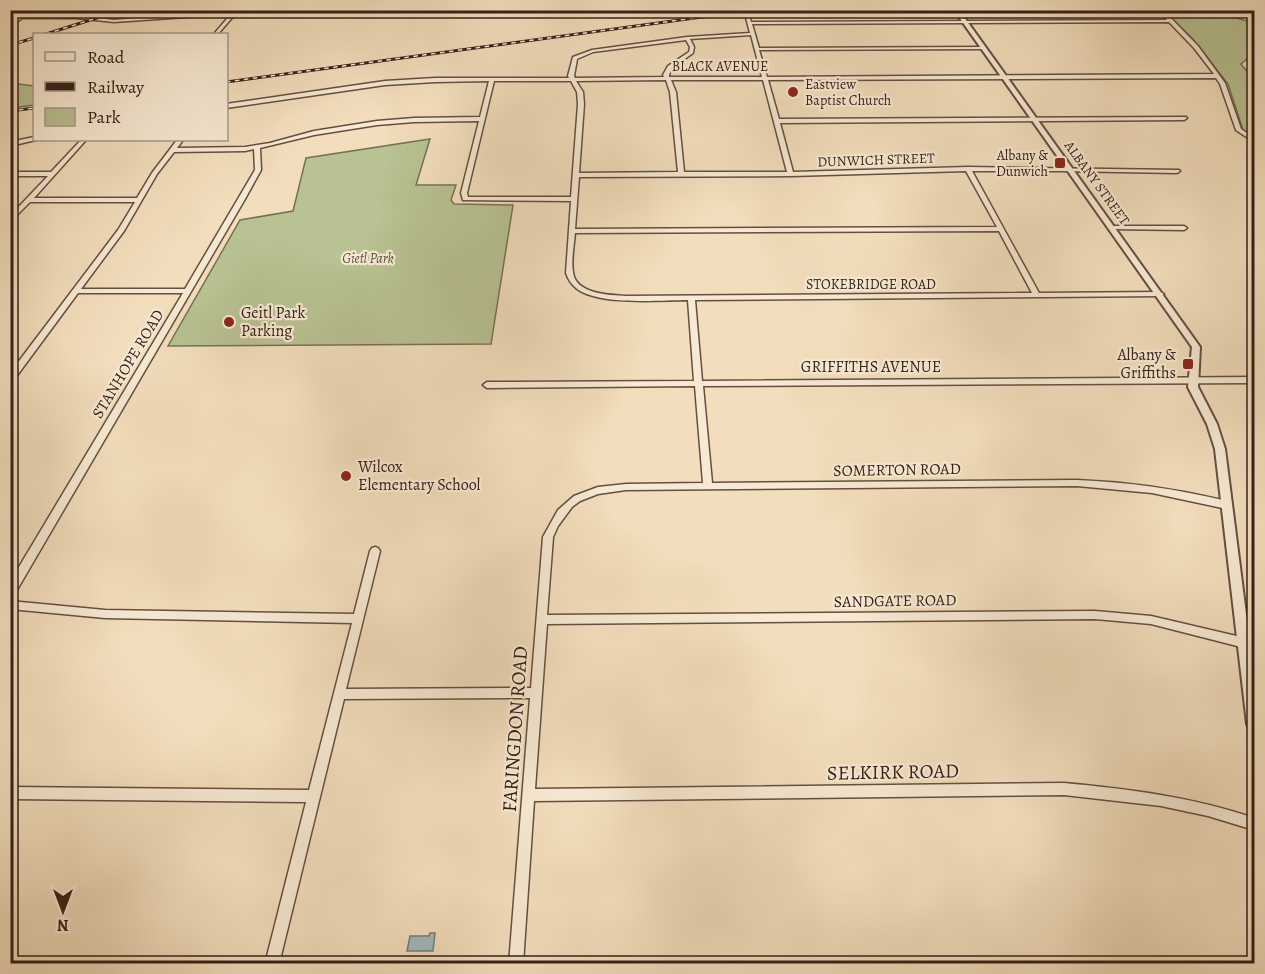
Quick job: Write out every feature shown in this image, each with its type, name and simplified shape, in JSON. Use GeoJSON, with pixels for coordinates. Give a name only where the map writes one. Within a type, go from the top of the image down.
{"type":"FeatureCollection","features":[{"type":"Feature","properties":{"kind":"street"},"geometry":{"type":"LineString","coordinates":[[10,26],[30,10]]}},
{"type":"Feature","properties":{"kind":"street"},"geometry":{"type":"LineString","coordinates":[[75,17],[97,10]]}},
{"type":"Feature","properties":{"kind":"street"},"geometry":{"type":"LineString","coordinates":[[746,10],[791,174]]}},
{"type":"Feature","properties":{"kind":"street","name":"ALBANY STREET"},"geometry":{"type":"LineString","coordinates":[[956,10],[1196,347],[1194,380]]}},
{"type":"Feature","properties":{"kind":"street"},"geometry":{"type":"LineString","coordinates":[[1160,10],[1196,47],[1226,88],[1239,130],[1254,140]]}},
{"type":"Feature","properties":{"kind":"street"},"geometry":{"type":"LineString","coordinates":[[10,17],[75,17],[114,21],[236,11],[540,11]]}},
{"type":"Feature","properties":{"kind":"street"},"geometry":{"type":"LineString","coordinates":[[217,33],[236,11]]}},
{"type":"Feature","properties":{"kind":"street"},"geometry":{"type":"LineString","coordinates":[[749,23],[1172,21]]}},
{"type":"Feature","properties":{"kind":"street"},"geometry":{"type":"LineString","coordinates":[[752,34],[687,38],[583,53],[573,61],[572,79],[581,96],[572,231],[1000,229]]}},
{"type":"Feature","properties":{"kind":"street"},"geometry":{"type":"LineString","coordinates":[[681,174],[673,92],[667,78],[667,70],[691,53],[692,47],[687,38]]}},
{"type":"Feature","properties":{"kind":"street"},"geometry":{"type":"LineString","coordinates":[[756,49],[983,48]]}},
{"type":"Feature","properties":{"kind":"street","name":"BLACK AVENUE"},"geometry":{"type":"LineString","coordinates":[[228,106],[385,82],[492,79],[1216,76]]}},
{"type":"Feature","properties":{"kind":"street"},"geometry":{"type":"LineString","coordinates":[[492,79],[465,199],[574,200]]}},
{"type":"Feature","properties":{"kind":"street"},"geometry":{"type":"LineString","coordinates":[[776,121],[1184,118]]}},
{"type":"Feature","properties":{"kind":"street"},"geometry":{"type":"LineString","coordinates":[[172,150],[257,148],[315,133],[377,123],[482,119]]}},
{"type":"Feature","properties":{"kind":"street"},"geometry":{"type":"LineString","coordinates":[[10,144],[33,139]]}},
{"type":"Feature","properties":{"kind":"street"},"geometry":{"type":"LineString","coordinates":[[10,220],[83,141]]}},
{"type":"Feature","properties":{"kind":"street"},"geometry":{"type":"LineString","coordinates":[[10,379],[121,231],[154,174],[179,141]]}},
{"type":"Feature","properties":{"kind":"street","name":"STANHOPE ROAD"},"geometry":{"type":"LineString","coordinates":[[10,592],[189,291],[258,170],[257,148]]}},
{"type":"Feature","properties":{"kind":"street","name":"DUNWICH STREET"},"geometry":{"type":"LineString","coordinates":[[576,175],[1070,169],[1177,171]]}},
{"type":"Feature","properties":{"kind":"street"},"geometry":{"type":"LineString","coordinates":[[968,170],[1037,295]]}},
{"type":"Feature","properties":{"kind":"street"},"geometry":{"type":"LineString","coordinates":[[10,174],[52,174]]}},
{"type":"Feature","properties":{"kind":"street"},"geometry":{"type":"LineString","coordinates":[[28,200],[139,200]]}},
{"type":"Feature","properties":{"kind":"street"},"geometry":{"type":"LineString","coordinates":[[1112,228],[1184,228]]}},
{"type":"Feature","properties":{"kind":"street","name":"STOKEBRIDGE ROAD"},"geometry":{"type":"LineString","coordinates":[[572,231],[569,273],[571,278],[581,292],[614,298],[1160,294]]}},
{"type":"Feature","properties":{"kind":"street"},"geometry":{"type":"LineString","coordinates":[[77,291],[189,291]]}},
{"type":"Feature","properties":{"kind":"street"},"geometry":{"type":"LineString","coordinates":[[691,298],[708,487]]}},
{"type":"Feature","properties":{"kind":"street"},"geometry":{"type":"LineString","coordinates":[[1194,380],[1194,390],[1217,435],[1254,724]]}},
{"type":"Feature","properties":{"kind":"street","name":"GRIFFITHS AVENUE"},"geometry":{"type":"LineString","coordinates":[[487,385],[1254,380]]}},
{"type":"Feature","properties":{"kind":"street","name":"SOMERTON ROAD"},"geometry":{"type":"LineString","coordinates":[[565,501],[613,488],[1104,484],[1179,494],[1227,505]]}},
{"type":"Feature","properties":{"kind":"street","name":"FARINGDON ROAD"},"geometry":{"type":"LineString","coordinates":[[516,963],[548,537],[565,501]]}},
{"type":"Feature","properties":{"kind":"street"},"geometry":{"type":"LineString","coordinates":[[272,963],[375,551]]}},
{"type":"Feature","properties":{"kind":"street"},"geometry":{"type":"LineString","coordinates":[[10,605],[105,614],[359,619]]}},
{"type":"Feature","properties":{"kind":"street","name":"SANDGATE ROAD"},"geometry":{"type":"LineString","coordinates":[[541,620],[1095,615],[1151,620],[1245,643]]}},
{"type":"Feature","properties":{"kind":"street"},"geometry":{"type":"LineString","coordinates":[[340,694],[536,693]]}},
{"type":"Feature","properties":{"kind":"street","name":"SELKIRK ROAD"},"geometry":{"type":"LineString","coordinates":[[528,795],[1064,789],[1115,793],[1201,809],[1254,824]]}},
{"type":"Feature","properties":{"kind":"street"},"geometry":{"type":"LineString","coordinates":[[10,793],[314,796]]}},
{"type":"Feature","properties":{"kind":"green space"},"geometry":{"type":"Polygon","coordinates":[[[1163,11],[1212,11],[1254,23],[1254,53],[1241,64],[1254,80],[1254,138],[1243,130],[1228,84],[1192,38],[1163,11]]]}},
{"type":"Feature","properties":{"kind":"green space"},"geometry":{"type":"Polygon","coordinates":[[[10,83],[33,86],[33,105],[11,108],[10,83]]]}},
{"type":"Feature","properties":{"kind":"green space","name":"Gietl Park"},"geometry":{"type":"Polygon","coordinates":[[[430,139],[416,185],[456,185],[451,200],[454,204],[513,205],[491,344],[168,346],[240,220],[293,211],[306,158],[430,139]]]}},
{"type":"Feature","properties":{"kind":"water"},"geometry":{"type":"Polygon","coordinates":[[[430,933],[435,933],[433,951],[407,951],[410,936],[429,936],[430,933]]]}},
{"type":"Feature","properties":{"kind":"railway"},"geometry":{"type":"LineString","coordinates":[[49,33],[122,10]]}},
{"type":"Feature","properties":{"kind":"railway"},"geometry":{"type":"LineString","coordinates":[[228,82],[753,10]]}},
{"type":"Feature","properties":{"kind":"railway"},"geometry":{"type":"LineString","coordinates":[[10,45],[33,38]]}},
{"type":"Feature","properties":{"kind":"railway"},"geometry":{"type":"LineString","coordinates":[[10,111],[33,108]]}},
{"type":"Feature","properties":{"kind":"place","name":"Eastview Baptist Church"},"geometry":{"type":"Point","coordinates":[793,92]}},
{"type":"Feature","properties":{"kind":"place","name":"Albany & Dunwich"},"geometry":{"type":"Point","coordinates":[1060,163]}},
{"type":"Feature","properties":{"kind":"place","name":"Geitl Park Parking"},"geometry":{"type":"Point","coordinates":[229,322]}},
{"type":"Feature","properties":{"kind":"place","name":"Albany & Griffiths"},"geometry":{"type":"Point","coordinates":[1188,364]}},
{"type":"Feature","properties":{"kind":"place","name":"Wilcox Elementary School"},"geometry":{"type":"Point","coordinates":[346,476]}}]}
